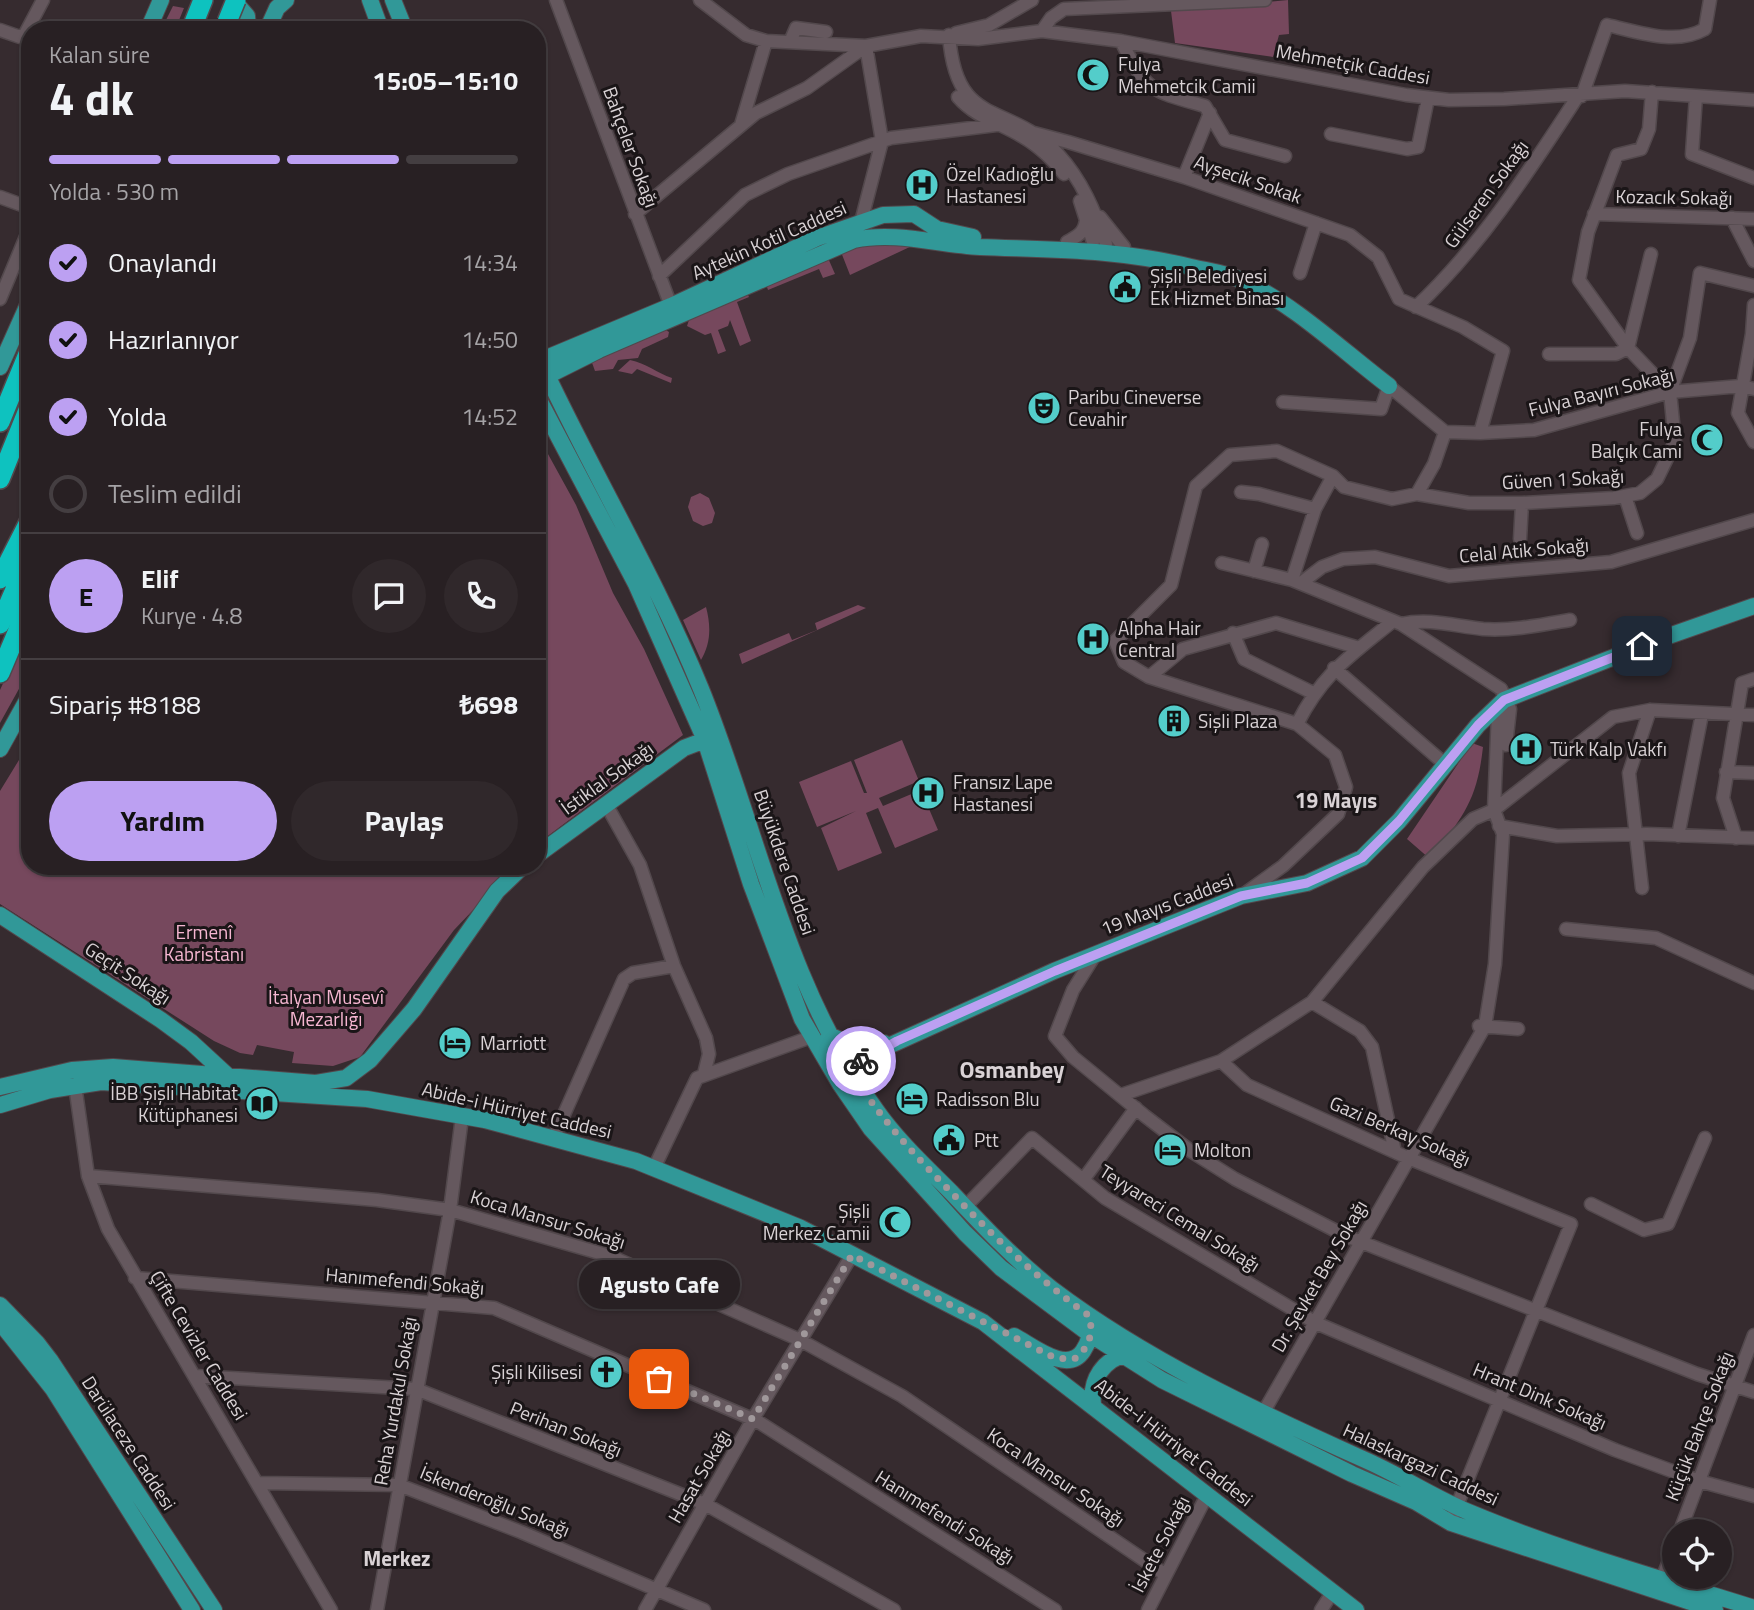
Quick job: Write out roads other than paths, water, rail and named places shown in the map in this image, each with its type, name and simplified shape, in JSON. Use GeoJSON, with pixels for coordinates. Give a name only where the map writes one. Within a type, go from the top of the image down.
{"type":"FeatureCollection","features":[{"type":"Feature","properties":{"kind":"highway"},"geometry":{"type":"LineString","coordinates":[[228,21],[234,0]]}},
{"type":"Feature","properties":{"kind":"highway"},"geometry":{"type":"LineString","coordinates":[[0,422],[21,371]]}},
{"type":"Feature","properties":{"kind":"highway"},"geometry":{"type":"LineString","coordinates":[[0,479],[21,427]]}},
{"type":"Feature","properties":{"kind":"highway"},"geometry":{"type":"LineString","coordinates":[[0,579],[21,538]]}},
{"type":"Feature","properties":{"kind":"highway"},"geometry":{"type":"LineString","coordinates":[[0,624],[21,576]]}},
{"type":"Feature","properties":{"kind":"highway"},"geometry":{"type":"LineString","coordinates":[[0,673],[21,623]]}},
{"type":"Feature","properties":{"kind":"main road"},"geometry":{"type":"LineString","coordinates":[[234,0],[247,16],[247,21]]}},
{"type":"Feature","properties":{"kind":"main road"},"geometry":{"type":"LineString","coordinates":[[271,21],[277,8],[286,0]]}},
{"type":"Feature","properties":{"kind":"main road"},"geometry":{"type":"LineString","coordinates":[[370,0],[378,21]]}},
{"type":"Feature","properties":{"kind":"main road"},"geometry":{"type":"LineString","coordinates":[[393,0],[401,21]]}},
{"type":"Feature","properties":{"kind":"main road"},"geometry":{"type":"LineString","coordinates":[[151,21],[156,4]]}},
{"type":"Feature","properties":{"kind":"main road"},"geometry":{"type":"LineString","coordinates":[[896,213],[907,222],[906,238]]}},
{"type":"Feature","properties":{"kind":"main road","name":"Aytekin Kotil Caddesi"},"geometry":{"type":"LineString","coordinates":[[546,364],[817,238],[896,213],[914,214],[937,235],[969,246],[1124,247],[1145,255]]}},
{"type":"Feature","properties":{"kind":"main road","name":"Aytekin Kotil Caddesi"},"geometry":{"type":"LineString","coordinates":[[546,365],[853,240],[871,236],[906,238],[937,235],[1067,242],[1101,247],[1145,255],[1242,280],[1278,301],[1389,386]]}},
{"type":"Feature","properties":{"kind":"main road"},"geometry":{"type":"LineString","coordinates":[[0,367],[4,349],[21,317]]}},
{"type":"Feature","properties":{"kind":"main road","name":"Büyükdere Caddesi"},"geometry":{"type":"LineString","coordinates":[[546,379],[682,646],[730,764],[761,865],[805,987],[829,1035],[884,1120],[965,1207],[1026,1267],[1088,1315]]}},
{"type":"Feature","properties":{"kind":"main road","name":"Büyükdere Caddesi"},"geometry":{"type":"LineString","coordinates":[[546,413],[636,584],[705,740],[789,991],[811,1037],[872,1129],[965,1233],[1020,1284],[1091,1335]]}},
{"type":"Feature","properties":{"kind":"main road","name":"19 Mayıs Caddesi"},"geometry":{"type":"LineString","coordinates":[[852,1073],[862,1059],[897,1041],[1095,955],[1241,896],[1307,883],[1362,858],[1399,821],[1478,725],[1504,700],[1651,642],[1754,606]]}},
{"type":"Feature","properties":{"kind":"main road"},"geometry":{"type":"LineString","coordinates":[[0,749],[21,711]]}},
{"type":"Feature","properties":{"kind":"main road"},"geometry":{"type":"LineString","coordinates":[[705,740],[716,744],[730,764]]}},
{"type":"Feature","properties":{"kind":"main road","name":"İstiklal Sokağı"},"geometry":{"type":"LineString","coordinates":[[546,849],[684,748],[705,740]]}},
{"type":"Feature","properties":{"kind":"main road"},"geometry":{"type":"LineString","coordinates":[[367,1099],[362,1081],[370,1060],[414,1009],[497,891],[514,875]]}},
{"type":"Feature","properties":{"kind":"main road","name":"Geçit Sokağı"},"geometry":{"type":"LineString","coordinates":[[0,915],[191,1042],[243,1089]]}},
{"type":"Feature","properties":{"kind":"main road","name":"19 Mayıs Caddesi"},"geometry":{"type":"LineString","coordinates":[[829,1035],[852,1045],[897,1041]]}},
{"type":"Feature","properties":{"kind":"main road"},"geometry":{"type":"LineString","coordinates":[[182,1071],[190,1061],[191,1042]]}},
{"type":"Feature","properties":{"kind":"main road","name":"Abide-i Hürriyet Caddesi"},"geometry":{"type":"LineString","coordinates":[[0,1105],[113,1067],[332,1082],[358,1072],[370,1060]]}},
{"type":"Feature","properties":{"kind":"main road","name":"Abide-i Hürriyet Caddesi"},"geometry":{"type":"LineString","coordinates":[[0,1087],[74,1078],[367,1099],[554,1137],[654,1168],[790,1223],[983,1322],[1093,1404],[1356,1610]]}},
{"type":"Feature","properties":{"kind":"main road","name":"Darülaceze Caddesi"},"geometry":{"type":"LineString","coordinates":[[0,1306],[50,1360],[214,1610]]}},
{"type":"Feature","properties":{"kind":"main road"},"geometry":{"type":"LineString","coordinates":[[983,1322],[1055,1358],[1068,1361],[1079,1356],[1091,1335],[1088,1315]]}},
{"type":"Feature","properties":{"kind":"main road","name":"Halaskargazi Caddesi"},"geometry":{"type":"LineString","coordinates":[[1088,1315],[1170,1364],[1262,1413],[1396,1474],[1454,1515],[1662,1579]]}},
{"type":"Feature","properties":{"kind":"main road","name":"Darülaceze Caddesi"},"geometry":{"type":"LineString","coordinates":[[0,1322],[54,1389],[192,1610]]}},
{"type":"Feature","properties":{"kind":"main road","name":"Halaskargazi Caddesi"},"geometry":{"type":"LineString","coordinates":[[1091,1335],[1162,1380],[1352,1474],[1416,1502],[1715,1610]]}},
{"type":"Feature","properties":{"kind":"main road"},"geometry":{"type":"LineString","coordinates":[[1093,1404],[1094,1381],[1100,1370],[1121,1355],[1133,1353],[1170,1364]]}},
{"type":"Feature","properties":{"kind":"main road","name":"Halaskargazi Caddesi"},"geometry":{"type":"LineString","coordinates":[[1694,1589],[1754,1608]]}},
{"type":"Feature","properties":{"kind":"street"},"geometry":{"type":"LineString","coordinates":[[32,21],[43,0]]}},
{"type":"Feature","properties":{"kind":"street","name":"Bahçeler Sokağı"},"geometry":{"type":"LineString","coordinates":[[556,0],[671,306]]}},
{"type":"Feature","properties":{"kind":"street"},"geometry":{"type":"LineString","coordinates":[[700,0],[746,35],[766,41],[741,126]]}},
{"type":"Feature","properties":{"kind":"street"},"geometry":{"type":"LineString","coordinates":[[1032,0],[989,25],[949,35],[951,57],[948,75],[959,99],[1029,135],[1058,154],[1089,210],[1101,247]]}},
{"type":"Feature","properties":{"kind":"street"},"geometry":{"type":"LineString","coordinates":[[1042,31],[1051,18],[1064,9],[1265,0]]}},
{"type":"Feature","properties":{"kind":"street","name":"Gülseren Sokağı"},"geometry":{"type":"LineString","coordinates":[[1416,307],[1453,273],[1506,203],[1580,96],[1607,25],[1657,36],[1690,37],[1704,29],[1710,0]]}},
{"type":"Feature","properties":{"kind":"street"},"geometry":{"type":"LineString","coordinates":[[790,42],[796,28],[826,32]]}},
{"type":"Feature","properties":{"kind":"street"},"geometry":{"type":"LineString","coordinates":[[0,30],[21,36]]}},
{"type":"Feature","properties":{"kind":"street","name":"Mehmetçik Caddesi"},"geometry":{"type":"LineString","coordinates":[[766,41],[830,47],[866,46],[921,36],[949,35],[978,39],[1042,31],[1121,41],[1428,98],[1449,100],[1652,92],[1754,100]]}},
{"type":"Feature","properties":{"kind":"street"},"geometry":{"type":"LineString","coordinates":[[1121,41],[1139,77],[1156,92],[1205,106],[1226,139],[1285,156]]}},
{"type":"Feature","properties":{"kind":"street"},"geometry":{"type":"LineString","coordinates":[[635,214],[652,197],[756,113],[807,88],[866,46],[882,141],[861,222]]}},
{"type":"Feature","properties":{"kind":"street"},"geometry":{"type":"LineString","coordinates":[[1652,92],[1649,130],[1642,149],[1617,155],[1594,214],[1579,280],[1628,348],[1670,392],[1690,338],[1700,274],[1754,286]]}},
{"type":"Feature","properties":{"kind":"street"},"geometry":{"type":"LineString","coordinates":[[1696,96],[1692,154],[1754,178]]}},
{"type":"Feature","properties":{"kind":"street"},"geometry":{"type":"LineString","coordinates":[[1331,134],[1407,149],[1418,147],[1428,98]]}},
{"type":"Feature","properties":{"kind":"street"},"geometry":{"type":"LineString","coordinates":[[1184,177],[1210,113]]}},
{"type":"Feature","properties":{"kind":"street"},"geometry":{"type":"LineString","coordinates":[[659,276],[745,195],[788,174],[882,141],[998,121]]}},
{"type":"Feature","properties":{"kind":"street"},"geometry":{"type":"LineString","coordinates":[[1029,135],[1058,166],[1089,210],[1124,247]]}},
{"type":"Feature","properties":{"kind":"street","name":"Ayşecik Sokak"},"geometry":{"type":"LineString","coordinates":[[1029,135],[1068,142],[1184,177],[1350,235],[1378,257],[1399,299],[1463,327],[1503,351],[1480,433]]}},
{"type":"Feature","properties":{"kind":"street"},"geometry":{"type":"LineString","coordinates":[[1058,154],[1068,142]]}},
{"type":"Feature","properties":{"kind":"street"},"geometry":{"type":"LineString","coordinates":[[0,197],[21,205]]}},
{"type":"Feature","properties":{"kind":"street"},"geometry":{"type":"LineString","coordinates":[[629,197],[652,197]]}},
{"type":"Feature","properties":{"kind":"street"},"geometry":{"type":"LineString","coordinates":[[1067,242],[1085,228],[1089,210]]}},
{"type":"Feature","properties":{"kind":"street","name":"Kozacık Sokağı"},"geometry":{"type":"LineString","coordinates":[[1594,214],[1754,219]]}},
{"type":"Feature","properties":{"kind":"street"},"geometry":{"type":"LineString","coordinates":[[1732,218],[1754,261]]}},
{"type":"Feature","properties":{"kind":"street"},"geometry":{"type":"LineString","coordinates":[[1300,273],[1316,223]]}},
{"type":"Feature","properties":{"kind":"street"},"geometry":{"type":"LineString","coordinates":[[0,299],[21,249]]}},
{"type":"Feature","properties":{"kind":"street"},"geometry":{"type":"LineString","coordinates":[[1549,354],[1616,355],[1628,348],[1651,254]]}},
{"type":"Feature","properties":{"kind":"street"},"geometry":{"type":"LineString","coordinates":[[1754,305],[1748,388],[1738,413],[1754,442]]}},
{"type":"Feature","properties":{"kind":"street"},"geometry":{"type":"LineString","coordinates":[[1283,402],[1381,409],[1389,386],[1445,432],[1434,464],[1417,494]]}},
{"type":"Feature","properties":{"kind":"street","name":"Fulya Bayırı Sokağı"},"geometry":{"type":"LineString","coordinates":[[1445,432],[1534,430],[1670,392],[1748,388]]}},
{"type":"Feature","properties":{"kind":"street","name":"Güven 1 Sokağı"},"geometry":{"type":"LineString","coordinates":[[1149,677],[1124,662],[1115,641],[1171,584],[1196,486],[1230,455],[1278,451],[1333,476],[1344,487],[1392,499],[1417,494],[1469,503],[1522,503],[1625,496],[1640,493],[1657,479],[1675,442],[1670,392]]}},
{"type":"Feature","properties":{"kind":"street"},"geometry":{"type":"LineString","coordinates":[[1296,582],[1315,509],[1333,476]]}},
{"type":"Feature","properties":{"kind":"street"},"geometry":{"type":"LineString","coordinates":[[1241,492],[1315,509]]}},
{"type":"Feature","properties":{"kind":"street"},"geometry":{"type":"LineString","coordinates":[[1625,496],[1637,533]]}},
{"type":"Feature","properties":{"kind":"street"},"geometry":{"type":"LineString","coordinates":[[1521,539],[1522,503]]}},
{"type":"Feature","properties":{"kind":"street","name":"Celal Atik Sokağı"},"geometry":{"type":"LineString","coordinates":[[1296,582],[1343,559],[1375,557],[1450,576],[1611,562],[1754,520]]}},
{"type":"Feature","properties":{"kind":"street"},"geometry":{"type":"LineString","coordinates":[[1254,571],[1262,544]]}},
{"type":"Feature","properties":{"kind":"street"},"geometry":{"type":"LineString","coordinates":[[1222,564],[1296,582],[1397,623],[1500,690],[1504,700]]}},
{"type":"Feature","properties":{"kind":"street"},"geometry":{"type":"LineString","coordinates":[[1297,724],[1313,692],[1334,668],[1397,623],[1424,620],[1498,629],[1570,620]]}},
{"type":"Feature","properties":{"kind":"street"},"geometry":{"type":"LineString","coordinates":[[1149,677],[1183,649],[1276,623],[1359,649]]}},
{"type":"Feature","properties":{"kind":"street"},"geometry":{"type":"LineString","coordinates":[[1233,633],[1244,659],[1313,692]]}},
{"type":"Feature","properties":{"kind":"street"},"geometry":{"type":"LineString","coordinates":[[1334,668],[1446,765]]}},
{"type":"Feature","properties":{"kind":"street"},"geometry":{"type":"LineString","coordinates":[[1149,677],[1297,724],[1335,755],[1346,787],[1338,814],[1283,866],[1241,896]]}},
{"type":"Feature","properties":{"kind":"street"},"geometry":{"type":"LineString","coordinates":[[1736,838],[1723,798],[1734,716],[1742,683],[1754,679]]}},
{"type":"Feature","properties":{"kind":"street","name":"Dr. Şevket Bey Sokağı"},"geometry":{"type":"LineString","coordinates":[[1262,1413],[1482,1026],[1495,964],[1503,834],[1494,810],[1498,712],[1504,700]]}},
{"type":"Feature","properties":{"kind":"street"},"geometry":{"type":"LineString","coordinates":[[1121,1095],[1221,1060],[1312,1002],[1423,867],[1473,819],[1494,810],[1558,757],[1613,717],[1650,710],[1754,715]]}},
{"type":"Feature","properties":{"kind":"street"},"geometry":{"type":"LineString","coordinates":[[1642,888],[1629,772],[1650,710]]}},
{"type":"Feature","properties":{"kind":"street"},"geometry":{"type":"LineString","coordinates":[[1678,836],[1702,713]]}},
{"type":"Feature","properties":{"kind":"street"},"geometry":{"type":"LineString","coordinates":[[1727,772],[1754,773]]}},
{"type":"Feature","properties":{"kind":"street"},"geometry":{"type":"LineString","coordinates":[[607,806],[640,865],[674,966],[706,1038],[709,1054],[704,1074]]}},
{"type":"Feature","properties":{"kind":"street"},"geometry":{"type":"LineString","coordinates":[[1499,826],[1557,836],[1754,838]]}},
{"type":"Feature","properties":{"kind":"street"},"geometry":{"type":"LineString","coordinates":[[1566,929],[1656,938],[1754,983]]}},
{"type":"Feature","properties":{"kind":"street"},"geometry":{"type":"LineString","coordinates":[[1095,955],[1073,990],[1055,1036],[1073,1057],[1192,1152],[1235,1179],[1361,1241],[1537,1312],[1754,1392]]}},
{"type":"Feature","properties":{"kind":"street"},"geometry":{"type":"LineString","coordinates":[[554,1137],[624,979],[633,973],[674,966]]}},
{"type":"Feature","properties":{"kind":"street"},"geometry":{"type":"LineString","coordinates":[[1312,1002],[1360,1031],[1372,1047],[1395,1152]]}},
{"type":"Feature","properties":{"kind":"street"},"geometry":{"type":"LineString","coordinates":[[1482,1026],[1518,1029]]}},
{"type":"Feature","properties":{"kind":"street"},"geometry":{"type":"LineString","coordinates":[[654,1168],[691,1086],[704,1074],[811,1037]]}},
{"type":"Feature","properties":{"kind":"street","name":"Gazi Berkay Sokağı"},"geometry":{"type":"LineString","coordinates":[[1221,1060],[1247,1085],[1408,1158],[1571,1224],[1537,1312]]}},
{"type":"Feature","properties":{"kind":"street","name":"Çifte Cevizler Caddesi"},"geometry":{"type":"LineString","coordinates":[[74,1078],[88,1176],[108,1229],[260,1482],[331,1610]]}},
{"type":"Feature","properties":{"kind":"street"},"geometry":{"type":"LineString","coordinates":[[1083,1180],[1136,1108]]}},
{"type":"Feature","properties":{"kind":"street","name":"Reha Yurdakul Sokağı"},"geometry":{"type":"LineString","coordinates":[[377,1610],[450,1210],[463,1117]]}},
{"type":"Feature","properties":{"kind":"street","name":"Teyyareci Cemal Sokağı"},"geometry":{"type":"LineString","coordinates":[[965,1207],[1032,1138],[1105,1198],[1315,1322]]}},
{"type":"Feature","properties":{"kind":"street"},"geometry":{"type":"LineString","coordinates":[[1591,1204],[1644,1230],[1668,1224],[1705,1138]]}},
{"type":"Feature","properties":{"kind":"street","name":"Koca Mansur Sokağı"},"geometry":{"type":"LineString","coordinates":[[88,1176],[377,1200],[450,1210],[610,1256],[800,1340],[902,1396],[1166,1575]]}},
{"type":"Feature","properties":{"kind":"street","name":"Hasat Sokağı"},"geometry":{"type":"LineString","coordinates":[[645,1610],[753,1419],[852,1255]]}},
{"type":"Feature","properties":{"kind":"street","name":"Hanımefendi Sokağı"},"geometry":{"type":"LineString","coordinates":[[135,1278],[494,1308],[753,1419],[1055,1610]]}},
{"type":"Feature","properties":{"kind":"street"},"geometry":{"type":"LineString","coordinates":[[1454,1515],[1537,1312]]}},
{"type":"Feature","properties":{"kind":"street","name":"Hrant Dink Sokağı"},"geometry":{"type":"LineString","coordinates":[[1315,1322],[1615,1450],[1699,1481],[1754,1496]]}},
{"type":"Feature","properties":{"kind":"street","name":"Küçük Bahçe Sokağı"},"geometry":{"type":"LineString","coordinates":[[1685,1519],[1754,1335]]}},
{"type":"Feature","properties":{"kind":"street","name":"Perihan Sokağı"},"geometry":{"type":"LineString","coordinates":[[195,1376],[416,1389],[705,1504],[894,1610]]}},
{"type":"Feature","properties":{"kind":"street","name":"İskenderoğlu Sokağı"},"geometry":{"type":"LineString","coordinates":[[260,1482],[400,1485],[657,1588],[704,1610]]}},
{"type":"Feature","properties":{"kind":"street","name":"İskete Sokağı"},"geometry":{"type":"LineString","coordinates":[[1148,1610],[1207,1495]]}},
{"type":"Feature","properties":{"kind":"street"},"geometry":{"type":"LineString","coordinates":[[1321,1610],[1332,1593]]}},
{"type":"Feature","properties":{"kind":"place","name":"Fulya Mehmetcik Camii"},"geometry":{"type":"Point","coordinates":[1093,75]}},
{"type":"Feature","properties":{"kind":"place","name":"Özel Kadıoğlu Hastanesi"},"geometry":{"type":"Point","coordinates":[922,185]}},
{"type":"Feature","properties":{"kind":"place","name":"Şişli Belediyesi Ek Hizmet Binası"},"geometry":{"type":"Point","coordinates":[1125,287]}},
{"type":"Feature","properties":{"kind":"place","name":"Paribu Cineverse Cevahir"},"geometry":{"type":"Point","coordinates":[1044,408]}},
{"type":"Feature","properties":{"kind":"place","name":"Fulya Balçık Cami"},"geometry":{"type":"Point","coordinates":[1707,440]}},
{"type":"Feature","properties":{"kind":"place","name":"Alpha Hair Central"},"geometry":{"type":"Point","coordinates":[1093,639]}},
{"type":"Feature","properties":{"kind":"place","name":"Sişli Plaza"},"geometry":{"type":"Point","coordinates":[1174,721]}},
{"type":"Feature","properties":{"kind":"place","name":"Türk Kalp Vakfı"},"geometry":{"type":"Point","coordinates":[1526,749]}},
{"type":"Feature","properties":{"kind":"place","name":"Fransız Lape Hastanesi"},"geometry":{"type":"Point","coordinates":[928,793]}},
{"type":"Feature","properties":{"kind":"place","name":"Marriott"},"geometry":{"type":"Point","coordinates":[455,1043]}},
{"type":"Feature","properties":{"kind":"place","name":"Radisson Blu"},"geometry":{"type":"Point","coordinates":[912,1099]}},
{"type":"Feature","properties":{"kind":"place","name":"İBB Şişli Habitat Kütüphanesi"},"geometry":{"type":"Point","coordinates":[262,1104]}},
{"type":"Feature","properties":{"kind":"place","name":"Ptt"},"geometry":{"type":"Point","coordinates":[949,1140]}},
{"type":"Feature","properties":{"kind":"place","name":"Molton"},"geometry":{"type":"Point","coordinates":[1170,1150]}},
{"type":"Feature","properties":{"kind":"place","name":"Şişli Merkez Camii"},"geometry":{"type":"Point","coordinates":[895,1222]}},
{"type":"Feature","properties":{"kind":"place","name":"Şişli Kilisesi"},"geometry":{"type":"Point","coordinates":[606,1372]}},
{"type":"Feature","properties":{"kind":"place","name":"Agusto Cafe"},"geometry":{"type":"Point","coordinates":[659,1379]}},
{"type":"Feature","properties":{"kind":"district","name":"19 Mayıs"},"geometry":{"type":"Point","coordinates":[1336,801]}},
{"type":"Feature","properties":{"kind":"district","name":"Osmanbey"},"geometry":{"type":"Point","coordinates":[1012,1070]}},
{"type":"Feature","properties":{"kind":"district","name":"Merkez"},"geometry":{"type":"Point","coordinates":[397,1559]}},
{"type":"Feature","properties":{"kind":"park label","name":"Ermenî Kabristanı"},"geometry":{"type":"Point","coordinates":[204,943]}},
{"type":"Feature","properties":{"kind":"park label","name":"İtalyan Musevî Mezarlığı"},"geometry":{"type":"Point","coordinates":[326,1008]}}]}
